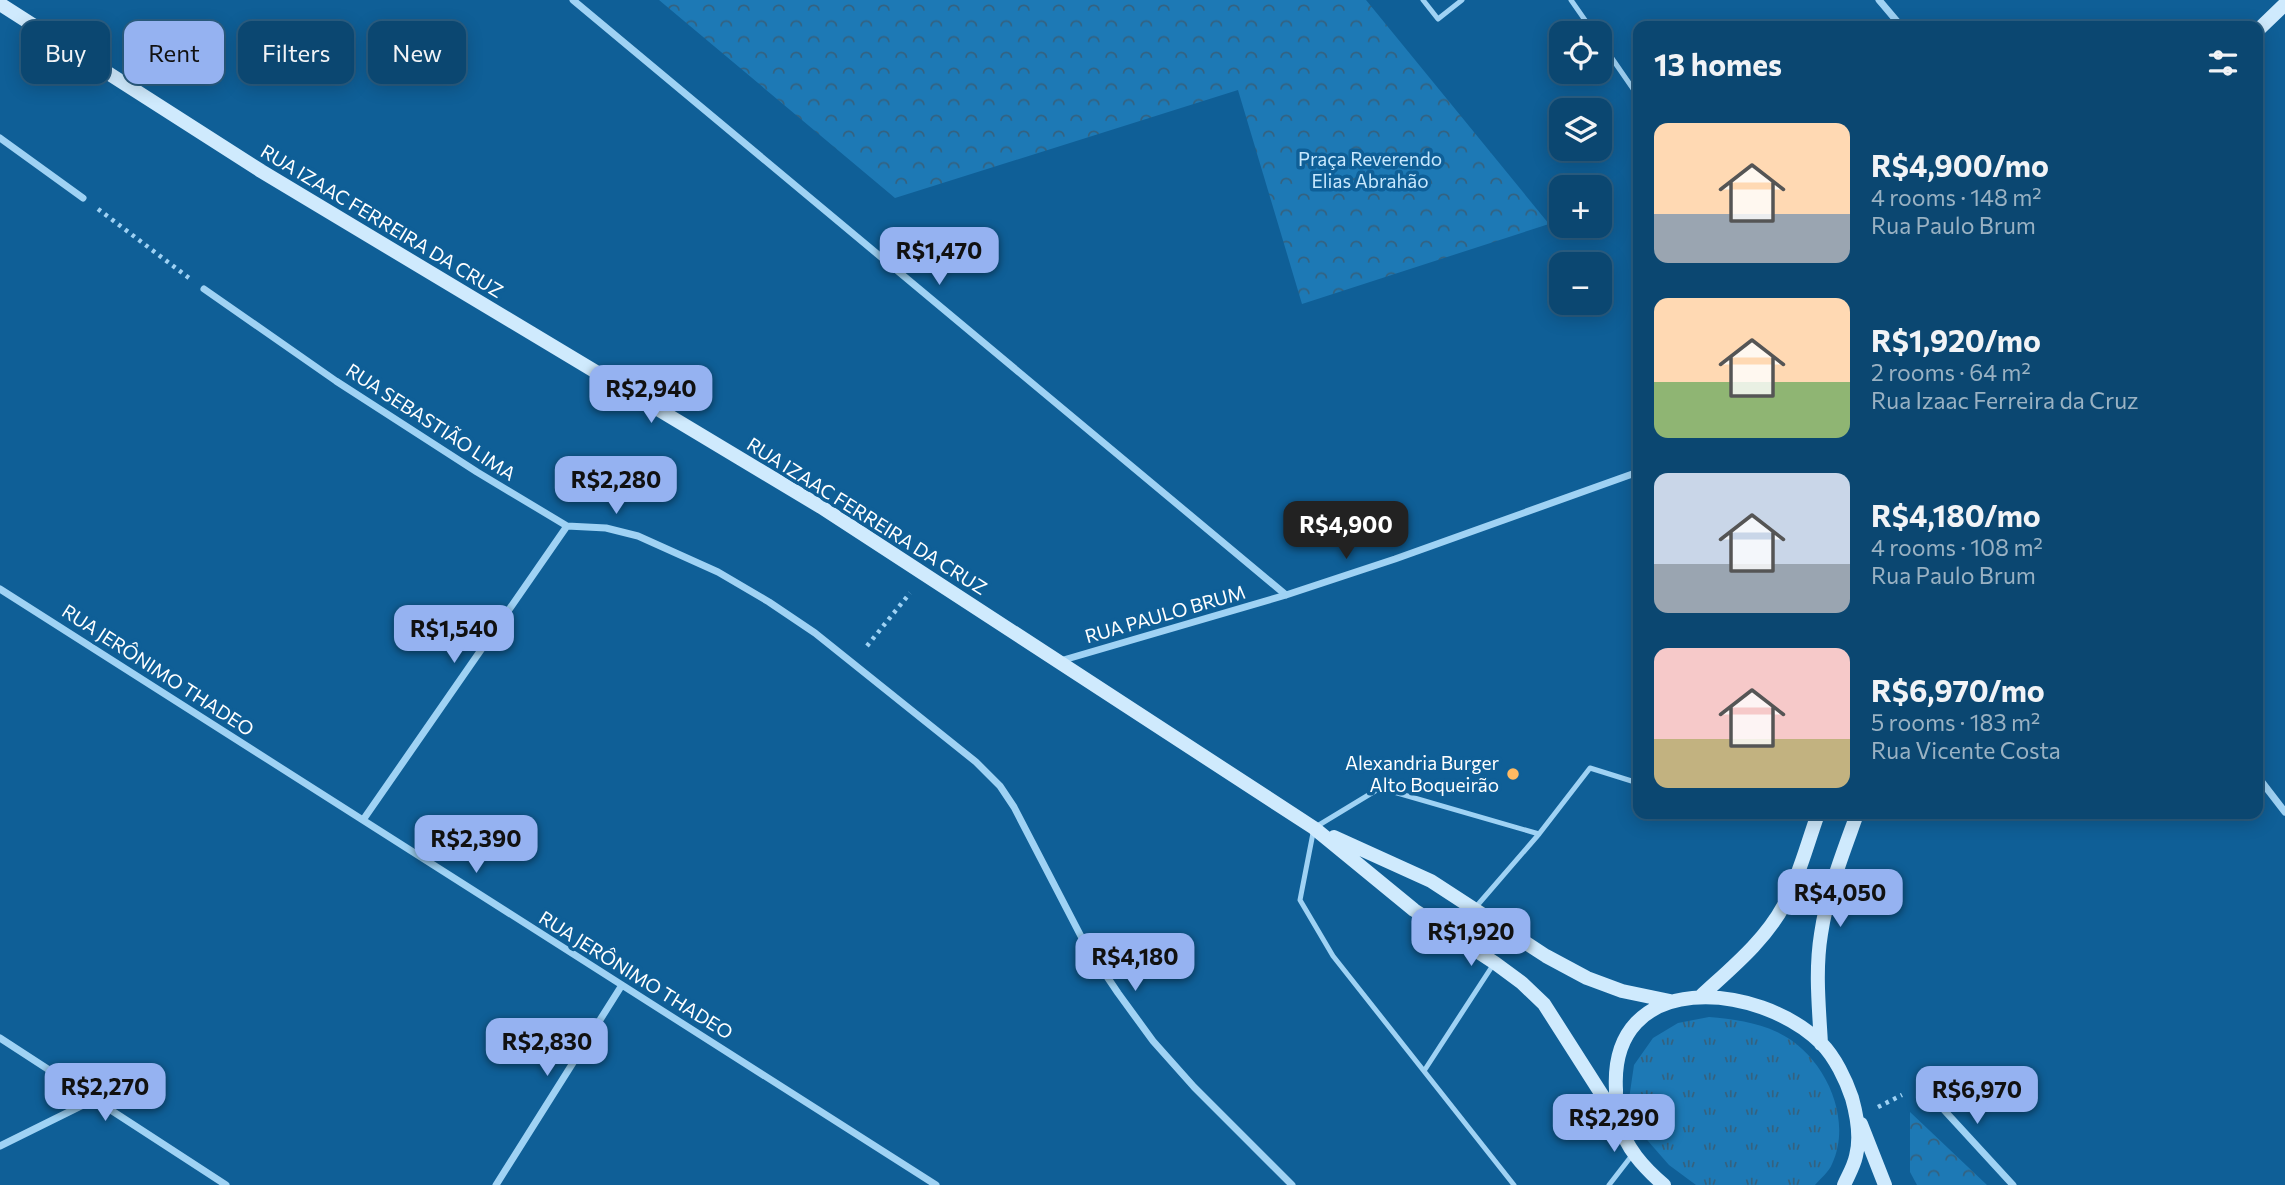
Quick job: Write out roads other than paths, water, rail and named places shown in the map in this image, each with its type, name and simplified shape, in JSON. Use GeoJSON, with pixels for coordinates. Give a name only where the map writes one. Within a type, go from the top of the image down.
{"type":"FeatureCollection","features":[{"type":"Feature","properties":{"kind":"main road","name":"RUA IZAAC FERREIRA DA CRUZ"},"geometry":{"type":"LineString","coordinates":[[0,4],[261,172],[765,473],[1314,828],[1414,910],[1494,962],[1544,1004],[1618,1120]]}},
{"type":"Feature","properties":{"kind":"main road"},"geometry":{"type":"LineString","coordinates":[[2263,25],[2285,4]]}},
{"type":"Feature","properties":{"kind":"main road"},"geometry":{"type":"LineString","coordinates":[[1700,997],[1746,954],[1782,908],[1793,886],[1816,819]]}},
{"type":"Feature","properties":{"kind":"main road"},"geometry":{"type":"LineString","coordinates":[[1821,1044],[1817,974],[1821,935],[1828,898],[1855,819]]}},
{"type":"Feature","properties":{"kind":"main road","name":"RUA IZAAC FERREIRA DA CRUZ"},"geometry":{"type":"LineString","coordinates":[[1314,828],[1430,881],[1546,956],[1587,978],[1622,991],[1670,1001]]}},
{"type":"Feature","properties":{"kind":"main road"},"geometry":{"type":"LineString","coordinates":[[1664,1185],[1644,1168],[1633,1154],[1618,1120],[1615,1073],[1625,1037],[1644,1013],[1670,1001],[1700,997],[1742,1001],[1787,1019],[1821,1044],[1850,1091],[1885,1185]]}},
{"type":"Feature","properties":{"kind":"main road"},"geometry":{"type":"LineString","coordinates":[[1844,1185],[1857,1155],[1858,1117]]}},
{"type":"Feature","properties":{"kind":"main road"},"geometry":{"type":"LineString","coordinates":[[1644,1168],[1650,1185]]}},
{"type":"Feature","properties":{"kind":"street"},"geometry":{"type":"LineString","coordinates":[[573,0],[1286,594]]}},
{"type":"Feature","properties":{"kind":"street"},"geometry":{"type":"LineString","coordinates":[[1879,0],[1897,21]]}},
{"type":"Feature","properties":{"kind":"street"},"geometry":{"type":"LineString","coordinates":[[0,138],[83,198]]}},
{"type":"Feature","properties":{"kind":"street","name":"RUA SEBASTIÃO LIMA"},"geometry":{"type":"LineString","coordinates":[[204,289],[336,380],[477,472],[567,526],[606,528],[638,536],[718,572],[769,602],[853,663],[976,762],[1000,786],[1014,807],[1086,944],[1153,1041],[1194,1087],[1292,1185]]}},
{"type":"Feature","properties":{"kind":"street","name":"RUA PAULO BRUM"},"geometry":{"type":"LineString","coordinates":[[1058,662],[1395,559],[1633,474]]}},
{"type":"Feature","properties":{"kind":"street"},"geometry":{"type":"LineString","coordinates":[[363,820],[567,526]]}},
{"type":"Feature","properties":{"kind":"street","name":"RUA JERÔNIMO THADEO"},"geometry":{"type":"LineString","coordinates":[[0,589],[936,1185]]}},
{"type":"Feature","properties":{"kind":"street"},"geometry":{"type":"LineString","coordinates":[[2263,783],[2285,812]]}},
{"type":"Feature","properties":{"kind":"street"},"geometry":{"type":"LineString","coordinates":[[496,1185],[622,985]]}},
{"type":"Feature","properties":{"kind":"street"},"geometry":{"type":"LineString","coordinates":[[0,1038],[226,1185]]}},
{"type":"Feature","properties":{"kind":"street"},"geometry":{"type":"LineString","coordinates":[[1921,1086],[2013,1185]]}},
{"type":"Feature","properties":{"kind":"street"},"geometry":{"type":"LineString","coordinates":[[0,1146],[95,1099]]}},
{"type":"Feature","properties":{"kind":"lane"},"geometry":{"type":"LineString","coordinates":[[1423,0],[1438,19],[1462,0]]}},
{"type":"Feature","properties":{"kind":"lane"},"geometry":{"type":"LineString","coordinates":[[1571,0],[1586,21]]}},
{"type":"Feature","properties":{"kind":"lane"},"geometry":{"type":"LineString","coordinates":[[1612,58],[1633,89]]}},
{"type":"Feature","properties":{"kind":"lane"},"geometry":{"type":"LineString","coordinates":[[1475,909],[1539,834],[1590,768],[1633,781]]}},
{"type":"Feature","properties":{"kind":"lane"},"geometry":{"type":"LineString","coordinates":[[1514,1185],[1333,956],[1300,900],[1314,828],[1380,788],[1539,834]]}},
{"type":"Feature","properties":{"kind":"lane"},"geometry":{"type":"LineString","coordinates":[[1424,1071],[1494,962]]}},
{"type":"Feature","properties":{"kind":"lane"},"geometry":{"type":"LineString","coordinates":[[1609,1185],[1633,1154]]}},
{"type":"Feature","properties":{"kind":"place","name":"Alexandria Burger Alto Boqueirão"},"geometry":{"type":"Point","coordinates":[1513,774]}},
{"type":"Feature","properties":{"kind":"park label","name":"Praça Reverendo Elias Abrahão"},"geometry":{"type":"Point","coordinates":[1370,170]}}]}
